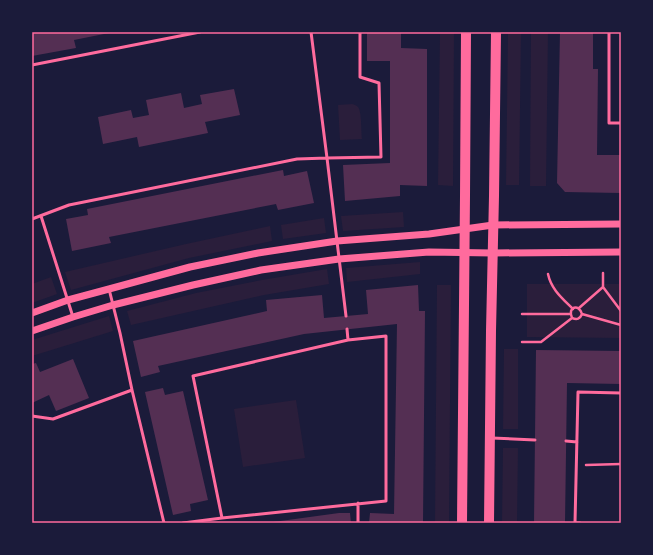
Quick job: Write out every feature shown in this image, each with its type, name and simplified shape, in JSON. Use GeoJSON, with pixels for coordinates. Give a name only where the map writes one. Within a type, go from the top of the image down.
{"type":"FeatureCollection","features":[{"type":"Feature","properties":{"kind":"main road"},"geometry":{"type":"LineString","coordinates":[[462,523],[466,32]]}},
{"type":"Feature","properties":{"kind":"main road"},"geometry":{"type":"LineString","coordinates":[[489,523],[496,32]]}},
{"type":"Feature","properties":{"kind":"street"},"geometry":{"type":"LineString","coordinates":[[32,313],[68,300],[190,267],[250,254],[337,241],[429,234],[494,225],[621,224]]}},
{"type":"Feature","properties":{"kind":"street"},"geometry":{"type":"LineString","coordinates":[[32,331],[113,305],[193,285],[261,270],[339,259],[429,252],[621,252]]}},
{"type":"Feature","properties":{"kind":"lane"},"geometry":{"type":"LineString","coordinates":[[32,65],[200,32]]}},
{"type":"Feature","properties":{"kind":"lane"},"geometry":{"type":"LineString","coordinates":[[311,32],[328,158],[346,316]]}},
{"type":"Feature","properties":{"kind":"lane"},"geometry":{"type":"LineString","coordinates":[[32,219],[69,206],[297,159],[381,157],[379,84],[360,77],[360,32]]}},
{"type":"Feature","properties":{"kind":"lane"},"geometry":{"type":"LineString","coordinates":[[609,32],[609,123],[621,123]]}},
{"type":"Feature","properties":{"kind":"lane"},"geometry":{"type":"LineString","coordinates":[[41,216],[73,317]]}},
{"type":"Feature","properties":{"kind":"lane"},"geometry":{"type":"LineString","coordinates":[[109,289],[164,523]]}},
{"type":"Feature","properties":{"kind":"lane"},"geometry":{"type":"LineString","coordinates":[[347,329],[348,340]]}},
{"type":"Feature","properties":{"kind":"lane"},"geometry":{"type":"LineString","coordinates":[[183,523],[386,501],[386,336],[348,340],[193,376],[222,518]]}},
{"type":"Feature","properties":{"kind":"lane"},"geometry":{"type":"LineString","coordinates":[[32,416],[53,419],[132,390]]}},
{"type":"Feature","properties":{"kind":"lane"},"geometry":{"type":"LineString","coordinates":[[580,523],[575,523],[578,392],[621,393]]}},
{"type":"Feature","properties":{"kind":"lane"},"geometry":{"type":"LineString","coordinates":[[490,438],[535,440]]}},
{"type":"Feature","properties":{"kind":"lane"},"geometry":{"type":"LineString","coordinates":[[566,441],[577,442]]}},
{"type":"Feature","properties":{"kind":"lane"},"geometry":{"type":"LineString","coordinates":[[358,503],[358,523]]}},
{"type":"Feature","properties":{"kind":"path"},"geometry":{"type":"LineString","coordinates":[[603,273],[603,287],[621,311]]}},
{"type":"Feature","properties":{"kind":"path"},"geometry":{"type":"LineString","coordinates":[[548,274],[550,282],[558,294],[573,309]]}},
{"type":"Feature","properties":{"kind":"path"},"geometry":{"type":"LineString","coordinates":[[570,314],[573,309],[578,308],[603,287]]}},
{"type":"Feature","properties":{"kind":"path"},"geometry":{"type":"LineString","coordinates":[[578,308],[581,310],[582,314],[621,325]]}},
{"type":"Feature","properties":{"kind":"path"},"geometry":{"type":"LineString","coordinates":[[522,314],[570,314]]}},
{"type":"Feature","properties":{"kind":"path"},"geometry":{"type":"LineString","coordinates":[[570,314],[572,318]]}},
{"type":"Feature","properties":{"kind":"path"},"geometry":{"type":"LineString","coordinates":[[522,342],[541,342],[572,318],[579,319],[582,314]]}},
{"type":"Feature","properties":{"kind":"path"},"geometry":{"type":"LineString","coordinates":[[576,465],[621,464]]}},
{"type":"Feature","properties":{"kind":"shaded area"},"geometry":{"type":"Polygon","coordinates":[[[440,32],[454,32],[453,186],[438,185],[440,32]]]}},
{"type":"Feature","properties":{"kind":"shaded area"},"geometry":{"type":"Polygon","coordinates":[[[508,32],[521,32],[519,185],[506,185],[508,32]]]}},
{"type":"Feature","properties":{"kind":"shaded area"},"geometry":{"type":"Polygon","coordinates":[[[531,32],[548,32],[546,186],[530,186],[531,32]]]}},
{"type":"Feature","properties":{"kind":"shaded area"},"geometry":{"type":"Polygon","coordinates":[[[352,104],[358,107],[361,117],[362,139],[340,140],[338,105],[352,104]]]}},
{"type":"Feature","properties":{"kind":"shaded area"},"geometry":{"type":"Polygon","coordinates":[[[403,212],[404,227],[343,231],[341,216],[403,212]]]}},
{"type":"Feature","properties":{"kind":"shaded area"},"geometry":{"type":"Polygon","coordinates":[[[324,218],[326,233],[283,239],[281,225],[324,218]]]}},
{"type":"Feature","properties":{"kind":"shaded area"},"geometry":{"type":"Polygon","coordinates":[[[270,226],[272,241],[189,258],[71,290],[65,272],[186,244],[270,226]]]}},
{"type":"Feature","properties":{"kind":"shaded area"},"geometry":{"type":"Polygon","coordinates":[[[420,262],[420,274],[347,282],[346,268],[420,262]]]}},
{"type":"Feature","properties":{"kind":"shaded area"},"geometry":{"type":"Polygon","coordinates":[[[327,269],[329,284],[264,295],[131,325],[127,311],[196,293],[327,269]]]}},
{"type":"Feature","properties":{"kind":"shaded area"},"geometry":{"type":"Polygon","coordinates":[[[51,277],[57,294],[32,303],[32,284],[51,277]]]}},
{"type":"Feature","properties":{"kind":"shaded area"},"geometry":{"type":"Polygon","coordinates":[[[527,284],[619,284],[621,338],[527,337],[527,284]]]}},
{"type":"Feature","properties":{"kind":"shaded area"},"geometry":{"type":"Polygon","coordinates":[[[437,285],[451,285],[449,523],[435,523],[437,285]]]}},
{"type":"Feature","properties":{"kind":"shaded area"},"geometry":{"type":"Polygon","coordinates":[[[109,316],[113,331],[32,356],[32,340],[109,316]]]}},
{"type":"Feature","properties":{"kind":"shaded area"},"geometry":{"type":"Polygon","coordinates":[[[504,349],[518,349],[518,429],[503,429],[504,349]]]}},
{"type":"Feature","properties":{"kind":"shaded area"},"geometry":{"type":"Polygon","coordinates":[[[296,400],[305,458],[243,467],[234,409],[296,400]]]}},
{"type":"Feature","properties":{"kind":"shaded area"},"geometry":{"type":"Polygon","coordinates":[[[503,448],[518,448],[517,523],[502,523],[503,448]]]}},
{"type":"Feature","properties":{"kind":"building"},"geometry":{"type":"Polygon","coordinates":[[[32,32],[109,33],[74,40],[76,48],[32,56],[32,32]]]}},
{"type":"Feature","properties":{"kind":"building"},"geometry":{"type":"Polygon","coordinates":[[[367,32],[401,32],[401,48],[427,49],[427,186],[400,185],[400,196],[345,201],[343,165],[390,163],[390,61],[367,61],[367,32]]]}},
{"type":"Feature","properties":{"kind":"building"},"geometry":{"type":"Polygon","coordinates":[[[560,32],[593,32],[593,69],[598,69],[597,155],[621,155],[621,193],[565,192],[557,183],[560,32]]]}},
{"type":"Feature","properties":{"kind":"building"},"geometry":{"type":"Polygon","coordinates":[[[234,89],[240,115],[205,122],[208,133],[139,147],[137,137],[103,144],[98,117],[131,110],[133,118],[149,115],[146,100],[181,93],[184,108],[202,104],[200,95],[234,89]]]}},
{"type":"Feature","properties":{"kind":"building"},"geometry":{"type":"Polygon","coordinates":[[[283,170],[284,176],[307,171],[314,203],[278,210],[276,204],[109,237],[111,243],[72,251],[66,219],[88,215],[87,209],[283,170]]]}},
{"type":"Feature","properties":{"kind":"building"},"geometry":{"type":"Polygon","coordinates":[[[418,285],[419,311],[425,311],[423,523],[369,523],[370,513],[394,514],[397,324],[304,334],[158,366],[160,372],[141,377],[133,341],[267,311],[266,300],[322,295],[324,318],[368,314],[366,290],[418,285]]]}},
{"type":"Feature","properties":{"kind":"building"},"geometry":{"type":"Polygon","coordinates":[[[536,350],[621,351],[621,384],[567,383],[565,523],[534,523],[536,350]]]}},
{"type":"Feature","properties":{"kind":"building"},"geometry":{"type":"Polygon","coordinates":[[[73,359],[89,398],[56,411],[49,395],[32,403],[32,364],[36,363],[40,372],[73,359]]]}},
{"type":"Feature","properties":{"kind":"building"},"geometry":{"type":"Polygon","coordinates":[[[163,388],[165,395],[183,391],[208,500],[190,504],[191,511],[173,515],[145,392],[163,388]]]}},
{"type":"Feature","properties":{"kind":"building"},"geometry":{"type":"Polygon","coordinates":[[[339,513],[350,513],[351,523],[273,523],[273,522],[339,513]]]}}]}
